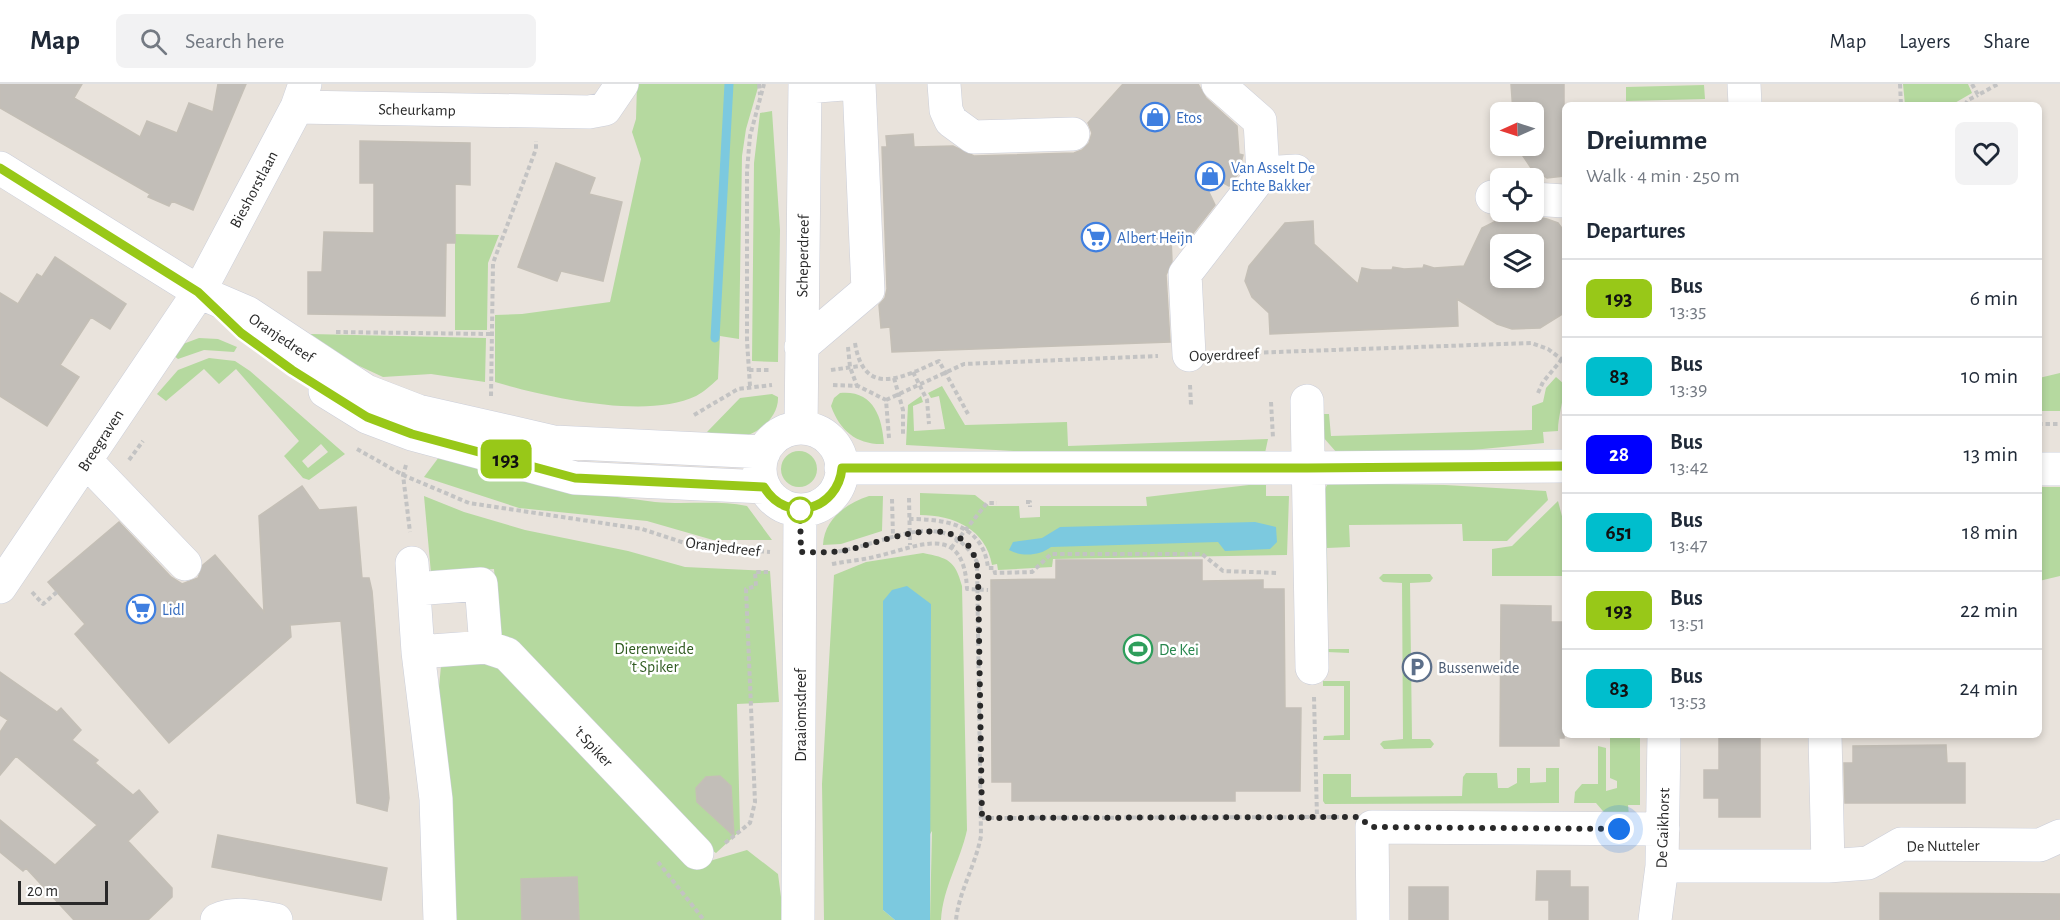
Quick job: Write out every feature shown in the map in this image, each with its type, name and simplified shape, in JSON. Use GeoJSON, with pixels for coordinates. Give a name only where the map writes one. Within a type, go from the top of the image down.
{"type":"FeatureCollection","features":[{"type":"Feature","properties":{"kind":"street","name":"Scheurkamp"},"geometry":{"type":"LineString","coordinates":[[301,95],[538,111],[589,112],[605,109],[622,84]]}},
{"type":"Feature","properties":{"kind":"street"},"geometry":{"type":"LineString","coordinates":[[805,86],[843,84]]}},
{"type":"Feature","properties":{"kind":"street"},"geometry":{"type":"LineString","coordinates":[[801,347],[868,290],[859,84]]}},
{"type":"Feature","properties":{"kind":"street"},"geometry":{"type":"LineString","coordinates":[[944,84],[946,110],[951,121],[973,136],[1073,134]]}},
{"type":"Feature","properties":{"kind":"street"},"geometry":{"type":"LineString","coordinates":[[1744,84],[1745,102]]}},
{"type":"Feature","properties":{"kind":"street","name":"Scheperdreef"},"geometry":{"type":"LineString","coordinates":[[801,428],[805,86]]}},
{"type":"Feature","properties":{"kind":"street"},"geometry":{"type":"LineString","coordinates":[[1189,356],[1185,274],[1263,173],[1260,121],[1229,92]]}},
{"type":"Feature","properties":{"kind":"street","name":"Bieshorstlaan"},"geometry":{"type":"LineString","coordinates":[[198,292],[301,95]]}},
{"type":"Feature","properties":{"kind":"street"},"geometry":{"type":"LineString","coordinates":[[0,168],[198,292]]}},
{"type":"Feature","properties":{"kind":"street"},"geometry":{"type":"LineString","coordinates":[[1263,173],[1296,171]]}},
{"type":"Feature","properties":{"kind":"street"},"geometry":{"type":"LineString","coordinates":[[1544,200],[1562,201]]}},
{"type":"Feature","properties":{"kind":"street","name":"Oranjedreef"},"geometry":{"type":"LineString","coordinates":[[198,292],[248,313],[366,391],[418,411],[554,442],[764,452]]}},
{"type":"Feature","properties":{"kind":"street","name":"Oranjedreef"},"geometry":{"type":"LineString","coordinates":[[198,292],[241,333],[292,370],[367,417],[412,434],[575,478],[764,487]]}},
{"type":"Feature","properties":{"kind":"street","name":"Breegraven"},"geometry":{"type":"LineString","coordinates":[[0,587],[198,292]]}},
{"type":"Feature","properties":{"kind":"street"},"geometry":{"type":"LineString","coordinates":[[1306,401],[1312,668]]}},
{"type":"Feature","properties":{"kind":"street"},"geometry":{"type":"LineString","coordinates":[[801,428],[820,433],[830,440],[839,456],[842,468],[839,484],[830,498],[816,507],[800,510],[779,504],[764,487],[760,469],[764,452],[775,437],[801,428]]}},
{"type":"Feature","properties":{"kind":"street"},"geometry":{"type":"LineString","coordinates":[[86,461],[185,564]]}},
{"type":"Feature","properties":{"kind":"street"},"geometry":{"type":"LineString","coordinates":[[842,468],[1562,466]]}},
{"type":"Feature","properties":{"kind":"street"},"geometry":{"type":"LineString","coordinates":[[2042,469],[2060,469]]}},
{"type":"Feature","properties":{"kind":"street","name":"Draaiomsdreef"},"geometry":{"type":"LineString","coordinates":[[798,920],[800,510]]}},
{"type":"Feature","properties":{"kind":"street"},"geometry":{"type":"LineString","coordinates":[[440,920],[435,799],[418,652],[413,576],[482,584],[486,647]]}},
{"type":"Feature","properties":{"kind":"street","name":"'t Spiker"},"geometry":{"type":"LineString","coordinates":[[418,652],[486,647],[507,654],[698,853]]}},
{"type":"Feature","properties":{"kind":"street","name":"De Gaikhorst"},"geometry":{"type":"LineString","coordinates":[[1655,920],[1664,829],[1664,738]]}},
{"type":"Feature","properties":{"kind":"street"},"geometry":{"type":"LineString","coordinates":[[1824,738],[1828,866]]}},
{"type":"Feature","properties":{"kind":"street"},"geometry":{"type":"LineString","coordinates":[[1373,920],[1372,827],[1664,829]]}},
{"type":"Feature","properties":{"kind":"street","name":"De Nutteler"},"geometry":{"type":"LineString","coordinates":[[1662,867],[1828,866],[1868,862],[1901,844],[2040,845],[2060,836]]}},
{"type":"Feature","properties":{"kind":"street"},"geometry":{"type":"LineString","coordinates":[[217,920],[237,915],[276,920]]}},
{"type":"Feature","properties":{"kind":"path"},"geometry":{"type":"LineString","coordinates":[[759,84],[760,98]]}},
{"type":"Feature","properties":{"kind":"path"},"geometry":{"type":"LineString","coordinates":[[750,386],[747,341],[747,171],[750,136],[764,84]]}},
{"type":"Feature","properties":{"kind":"path"},"geometry":{"type":"LineString","coordinates":[[1900,84],[1901,102]]}},
{"type":"Feature","properties":{"kind":"path"},"geometry":{"type":"LineString","coordinates":[[1972,84],[1977,95]]}},
{"type":"Feature","properties":{"kind":"path"},"geometry":{"type":"LineString","coordinates":[[1966,102],[1968,99],[1998,84]]}},
{"type":"Feature","properties":{"kind":"path"},"geometry":{"type":"LineString","coordinates":[[491,396],[493,263],[536,149],[538,111]]}},
{"type":"Feature","properties":{"kind":"path"},"geometry":{"type":"LineString","coordinates":[[324,332],[492,334]]}},
{"type":"Feature","properties":{"kind":"path","name":"Ooyerdreef"},"geometry":{"type":"LineString","coordinates":[[886,400],[964,364],[1530,343],[1548,349],[1562,359]]}},
{"type":"Feature","properties":{"kind":"path"},"geometry":{"type":"LineString","coordinates":[[1538,393],[1543,382],[1562,362]]}},
{"type":"Feature","properties":{"kind":"path"},"geometry":{"type":"LineString","coordinates":[[913,372],[927,400],[929,424]]}},
{"type":"Feature","properties":{"kind":"path"},"geometry":{"type":"LineString","coordinates":[[684,418],[702,413],[738,389],[750,386],[801,385]]}},
{"type":"Feature","properties":{"kind":"path"},"geometry":{"type":"LineString","coordinates":[[480,395],[502,398]]}},
{"type":"Feature","properties":{"kind":"path"},"geometry":{"type":"LineString","coordinates":[[2042,424],[2060,424]]}},
{"type":"Feature","properties":{"kind":"path","name":"Oranjedreef"},"geometry":{"type":"LineString","coordinates":[[413,576],[404,475],[469,502],[642,529],[698,547],[756,552],[839,551],[922,531],[940,531],[958,538]]}},
{"type":"Feature","properties":{"kind":"path"},"geometry":{"type":"LineString","coordinates":[[951,548],[987,503],[1009,502]]}},
{"type":"Feature","properties":{"kind":"path"},"geometry":{"type":"LineString","coordinates":[[1019,502],[1030,502],[1030,507]]}},
{"type":"Feature","properties":{"kind":"path"},"geometry":{"type":"LineString","coordinates":[[909,519],[944,520],[965,529],[981,546],[988,568],[994,568],[995,573],[1032,572],[1051,554],[1202,554],[1222,571],[1285,573]]}},
{"type":"Feature","properties":{"kind":"path"},"geometry":{"type":"LineString","coordinates":[[956,920],[958,898],[976,858],[982,818],[978,572],[972,554],[958,538]]}},
{"type":"Feature","properties":{"kind":"path"},"geometry":{"type":"LineString","coordinates":[[1312,668],[1317,817]]}},
{"type":"Feature","properties":{"kind":"path"},"geometry":{"type":"LineString","coordinates":[[982,818],[1358,817],[1372,827]]}},
{"type":"Feature","properties":{"kind":"green space"},"geometry":{"type":"Polygon","coordinates":[[[637,84],[759,84],[746,129],[742,156],[739,339],[720,336],[718,379],[696,396],[675,403],[651,406],[596,404],[541,394],[495,382],[495,315],[522,314],[610,302],[641,159],[632,132],[636,119],[637,84]]]}},
{"type":"Feature","properties":{"kind":"green space"},"geometry":{"type":"Polygon","coordinates":[[[1903,84],[1968,84],[1972,93],[1956,102],[1905,102],[1903,84]]]}},
{"type":"Feature","properties":{"kind":"green space"},"geometry":{"type":"Polygon","coordinates":[[[1704,85],[1705,99],[1626,101],[1626,87],[1704,85]]]}},
{"type":"Feature","properties":{"kind":"green space"},"geometry":{"type":"Polygon","coordinates":[[[772,111],[780,230],[778,362],[752,361],[754,163],[760,113],[772,111]]]}},
{"type":"Feature","properties":{"kind":"green space"},"geometry":{"type":"Polygon","coordinates":[[[455,234],[499,235],[488,263],[487,330],[455,330],[455,234]]]}},
{"type":"Feature","properties":{"kind":"green space"},"geometry":{"type":"Polygon","coordinates":[[[310,334],[486,338],[485,382],[431,374],[383,377],[355,364],[310,334]]]}},
{"type":"Feature","properties":{"kind":"green space"},"geometry":{"type":"Polygon","coordinates":[[[199,338],[218,339],[237,347],[234,352],[204,350],[178,359],[173,355],[183,344],[199,338]]]}},
{"type":"Feature","properties":{"kind":"green space"},"geometry":{"type":"Polygon","coordinates":[[[209,358],[235,361],[250,371],[345,454],[309,480],[303,478],[284,456],[299,441],[236,369],[219,384],[204,369],[166,401],[157,394],[178,370],[209,358]],[[321,444],[302,461],[308,468],[328,452],[321,444]]]}},
{"type":"Feature","properties":{"kind":"green space"},"geometry":{"type":"Polygon","coordinates":[[[2060,373],[2060,411],[2042,411],[2042,377],[2060,373]]]}},
{"type":"Feature","properties":{"kind":"green space"},"geometry":{"type":"Polygon","coordinates":[[[1556,377],[1562,382],[1558,431],[1543,432],[1544,443],[1452,452],[1337,453],[1323,437],[1323,414],[1329,414],[1331,436],[1532,430],[1532,406],[1543,402],[1546,388],[1556,377]]]}},
{"type":"Feature","properties":{"kind":"green space"},"geometry":{"type":"Polygon","coordinates":[[[942,386],[965,425],[1067,422],[1068,446],[1268,439],[1265,453],[1029,452],[906,445],[908,405],[921,396],[923,402],[913,406],[914,431],[945,429],[939,396],[931,398],[928,393],[942,386]]]}},
{"type":"Feature","properties":{"kind":"green space"},"geometry":{"type":"Polygon","coordinates":[[[840,393],[851,393],[868,400],[878,415],[884,444],[874,444],[858,439],[839,423],[831,406],[834,398],[840,393]]]}},
{"type":"Feature","properties":{"kind":"green space"},"geometry":{"type":"Polygon","coordinates":[[[772,394],[778,397],[774,414],[769,421],[754,432],[729,439],[707,432],[740,398],[772,394]]]}},
{"type":"Feature","properties":{"kind":"green space"},"geometry":{"type":"Polygon","coordinates":[[[799,451],[812,456],[817,469],[812,482],[799,487],[786,482],[781,469],[786,456],[799,451]]]}},
{"type":"Feature","properties":{"kind":"green space"},"geometry":{"type":"Polygon","coordinates":[[[439,457],[546,483],[627,499],[747,506],[772,540],[713,540],[647,521],[519,508],[424,477],[439,457]]]}},
{"type":"Feature","properties":{"kind":"green space"},"geometry":{"type":"Polygon","coordinates":[[[1266,483],[1266,496],[1289,496],[1287,555],[1053,559],[1052,567],[998,570],[997,564],[992,565],[989,553],[975,533],[956,521],[920,515],[920,493],[975,495],[989,506],[1019,506],[1020,518],[1040,517],[1040,506],[1147,506],[1146,497],[1266,483]]]}},
{"type":"Feature","properties":{"kind":"green space"},"geometry":{"type":"Polygon","coordinates":[[[1328,483],[1445,485],[1546,491],[1548,500],[1507,541],[1463,541],[1462,524],[1349,525],[1350,547],[1327,548],[1328,649],[1349,649],[1349,653],[1327,652],[1323,493],[1328,483]]]}},
{"type":"Feature","properties":{"kind":"green space"},"geometry":{"type":"Polygon","coordinates":[[[2042,487],[2060,487],[2060,576],[2042,580],[2042,487]]]}},
{"type":"Feature","properties":{"kind":"green space","name":"Dierenweide 't Spiker"},"geometry":{"type":"Polygon","coordinates":[[[424,496],[464,512],[525,530],[628,551],[685,567],[770,571],[779,702],[737,704],[740,831],[716,853],[689,834],[500,641],[494,569],[431,573],[424,496]]]}},
{"type":"Feature","properties":{"kind":"green space"},"geometry":{"type":"Polygon","coordinates":[[[869,496],[883,496],[882,531],[841,544],[823,545],[828,527],[838,513],[869,496]]]}},
{"type":"Feature","properties":{"kind":"green space"},"geometry":{"type":"Polygon","coordinates":[[[1558,501],[1562,516],[1562,576],[1492,576],[1492,549],[1512,546],[1558,501]]]}},
{"type":"Feature","properties":{"kind":"green space"},"geometry":{"type":"Polygon","coordinates":[[[923,553],[944,559],[953,565],[962,586],[967,830],[964,842],[948,885],[941,920],[930,920],[932,831],[883,910],[895,920],[824,920],[822,784],[834,575],[866,562],[923,553]]]}},
{"type":"Feature","properties":{"kind":"green space"},"geometry":{"type":"Polygon","coordinates":[[[1383,574],[1430,574],[1433,578],[1430,582],[1410,583],[1412,739],[1430,739],[1434,744],[1431,748],[1384,749],[1380,744],[1383,741],[1403,739],[1402,583],[1383,582],[1379,578],[1383,574]]]}},
{"type":"Feature","properties":{"kind":"green space"},"geometry":{"type":"Polygon","coordinates":[[[496,662],[696,865],[747,850],[778,874],[784,920],[449,920],[449,865],[439,687],[441,666],[496,662]]]}},
{"type":"Feature","properties":{"kind":"green space"},"geometry":{"type":"Polygon","coordinates":[[[1323,681],[1350,681],[1350,740],[1323,740],[1324,736],[1344,735],[1344,686],[1323,686],[1323,681]]]}},
{"type":"Feature","properties":{"kind":"green space"},"geometry":{"type":"Polygon","coordinates":[[[1610,738],[1640,738],[1640,805],[1628,805],[1629,816],[1608,817],[1596,803],[1574,803],[1575,792],[1582,784],[1598,784],[1598,746],[1606,748],[1606,791],[1617,788],[1617,781],[1610,778],[1610,738]]]}},
{"type":"Feature","properties":{"kind":"green space"},"geometry":{"type":"Polygon","coordinates":[[[1517,768],[1530,768],[1530,783],[1546,782],[1546,768],[1559,768],[1559,803],[1325,804],[1323,801],[1323,774],[1351,774],[1351,797],[1462,796],[1463,777],[1466,773],[1497,773],[1498,788],[1508,788],[1517,783],[1517,768]]]}},
{"type":"Feature","properties":{"kind":"water"},"geometry":{"type":"Polygon","coordinates":[[[1255,522],[1276,527],[1277,542],[1270,549],[1225,551],[1218,542],[1051,547],[1030,554],[1019,554],[1009,550],[1013,542],[1042,538],[1060,527],[1255,522]]]}},
{"type":"Feature","properties":{"kind":"water"},"geometry":{"type":"Polygon","coordinates":[[[907,586],[931,604],[930,920],[895,920],[883,910],[883,601],[892,590],[907,586]]]}},
{"type":"Feature","properties":{"kind":"building"},"geometry":{"type":"Polygon","coordinates":[[[0,84],[82,84],[74,98],[140,137],[147,121],[177,133],[189,103],[213,112],[218,84],[246,84],[193,210],[172,201],[169,206],[148,197],[150,194],[0,108],[0,84]]]}},
{"type":"Feature","properties":{"kind":"building"},"geometry":{"type":"Polygon","coordinates":[[[1123,84],[1198,84],[1206,98],[1237,126],[1239,154],[1243,155],[1238,174],[1229,186],[1198,169],[1215,205],[1190,237],[1171,238],[1172,261],[1166,275],[1170,342],[892,352],[890,327],[881,328],[879,305],[885,298],[887,289],[882,147],[887,147],[886,136],[913,134],[914,147],[953,146],[974,156],[1074,153],[1082,150],[1089,143],[1092,133],[1088,123],[1123,84]]]}},
{"type":"Feature","properties":{"kind":"building"},"geometry":{"type":"Polygon","coordinates":[[[1511,84],[1564,84],[1562,176],[1547,178],[1544,176],[1544,168],[1531,168],[1523,156],[1544,156],[1544,102],[1512,102],[1511,84]]]}},
{"type":"Feature","properties":{"kind":"building"},"geometry":{"type":"Polygon","coordinates":[[[360,141],[470,143],[470,185],[455,184],[455,243],[446,243],[445,316],[308,314],[308,272],[322,272],[324,232],[374,233],[374,183],[360,183],[360,141]]]}},
{"type":"Feature","properties":{"kind":"building"},"geometry":{"type":"Polygon","coordinates":[[[556,163],[595,178],[589,194],[622,202],[603,281],[561,271],[557,281],[518,267],[556,163]]]}},
{"type":"Feature","properties":{"kind":"building"},"geometry":{"type":"Polygon","coordinates":[[[1544,218],[1558,223],[1562,228],[1562,314],[1540,328],[1512,329],[1497,324],[1457,299],[1458,326],[1270,334],[1269,313],[1252,297],[1245,281],[1249,266],[1285,223],[1313,221],[1314,244],[1358,284],[1362,268],[1392,270],[1393,267],[1423,268],[1424,265],[1434,268],[1464,266],[1482,228],[1494,222],[1544,222],[1544,218]]]}},
{"type":"Feature","properties":{"kind":"building"},"geometry":{"type":"Polygon","coordinates":[[[55,257],[126,304],[110,329],[91,317],[60,365],[79,377],[47,426],[0,396],[0,293],[18,304],[37,274],[42,277],[55,257]]]}},
{"type":"Feature","properties":{"kind":"building"},"geometry":{"type":"Polygon","coordinates":[[[302,486],[319,510],[356,507],[362,578],[369,578],[372,591],[389,798],[387,811],[357,803],[341,621],[290,625],[291,637],[169,743],[75,634],[85,624],[48,582],[119,522],[171,577],[182,584],[198,578],[203,565],[215,555],[264,612],[259,516],[302,486]]]}},
{"type":"Feature","properties":{"kind":"building","name":"De Kei"},"geometry":{"type":"Polygon","coordinates":[[[1056,560],[1202,560],[1202,581],[1263,580],[1263,589],[1284,589],[1285,708],[1301,708],[1300,791],[1235,791],[1235,801],[1012,801],[1012,782],[992,782],[991,580],[1056,579],[1056,560]]]}},
{"type":"Feature","properties":{"kind":"building"},"geometry":{"type":"Polygon","coordinates":[[[1501,605],[1551,606],[1551,622],[1562,622],[1562,738],[1559,738],[1559,746],[1500,746],[1501,605]]]}},
{"type":"Feature","properties":{"kind":"building"},"geometry":{"type":"Polygon","coordinates":[[[0,672],[57,712],[61,708],[81,730],[72,740],[98,760],[95,763],[133,795],[139,790],[158,812],[128,841],[172,888],[172,897],[148,920],[74,920],[26,868],[23,871],[0,852],[0,820],[55,865],[97,825],[16,756],[0,775],[0,732],[8,720],[0,715],[0,672]]]}},
{"type":"Feature","properties":{"kind":"building"},"geometry":{"type":"Polygon","coordinates":[[[1719,738],[1760,738],[1760,817],[1719,817],[1719,798],[1704,798],[1704,770],[1719,770],[1719,738]]]}},
{"type":"Feature","properties":{"kind":"building"},"geometry":{"type":"Polygon","coordinates":[[[1946,745],[1947,763],[1965,763],[1965,803],[1845,803],[1844,763],[1853,763],[1853,746],[1946,745]]]}},
{"type":"Feature","properties":{"kind":"building"},"geometry":{"type":"Polygon","coordinates":[[[720,776],[731,786],[734,836],[697,802],[696,788],[706,777],[720,776]]]}},
{"type":"Feature","properties":{"kind":"building"},"geometry":{"type":"Polygon","coordinates":[[[218,835],[387,868],[381,900],[212,867],[218,835]]]}},
{"type":"Feature","properties":{"kind":"building"},"geometry":{"type":"Polygon","coordinates":[[[1537,871],[1570,871],[1570,887],[1588,887],[1588,920],[1549,920],[1549,900],[1536,900],[1537,871]]]}},
{"type":"Feature","properties":{"kind":"building"},"geometry":{"type":"Polygon","coordinates":[[[577,877],[579,920],[522,920],[521,879],[577,877]]]}},
{"type":"Feature","properties":{"kind":"building"},"geometry":{"type":"Polygon","coordinates":[[[1409,887],[1448,887],[1448,920],[1409,920],[1409,887]]]}},
{"type":"Feature","properties":{"kind":"building"},"geometry":{"type":"Polygon","coordinates":[[[1880,893],[2060,894],[2060,920],[1880,920],[1880,893]]]}},
{"type":"Feature","properties":{"kind":"waterway"},"geometry":{"type":"LineString","coordinates":[[715,338],[729,84]]}},
{"type":"Feature","properties":{"kind":"bus line","name":"193"},"geometry":{"type":"LineString","coordinates":[[0,168],[198,292],[241,333],[292,370],[367,417],[412,434],[575,478],[764,487],[779,504],[792,509],[808,510],[830,498],[839,484],[842,468],[1562,466]]}},
{"type":"Feature","properties":{"kind":"place","name":"Etos"},"geometry":{"type":"Point","coordinates":[1155,117]}},
{"type":"Feature","properties":{"kind":"place","name":"Van Asselt De Echte Bakker"},"geometry":{"type":"Point","coordinates":[1210,176]}},
{"type":"Feature","properties":{"kind":"place","name":"Albert Heijn"},"geometry":{"type":"Point","coordinates":[1096,237]}},
{"type":"Feature","properties":{"kind":"place","name":"Lidl"},"geometry":{"type":"Point","coordinates":[141,609]}},
{"type":"Feature","properties":{"kind":"place","name":"De Kei"},"geometry":{"type":"Point","coordinates":[1138,649]}},
{"type":"Feature","properties":{"kind":"place","name":"Bussenweide"},"geometry":{"type":"Point","coordinates":[1417,667]}},
{"type":"Feature","properties":{"kind":"route"},"geometry":{"type":"LineString","coordinates":[[800,510],[801,552],[839,551],[871,544],[893,536],[934,530],[958,538],[972,554],[978,572],[982,818],[1358,817],[1372,827],[1619,829]]}}]}
